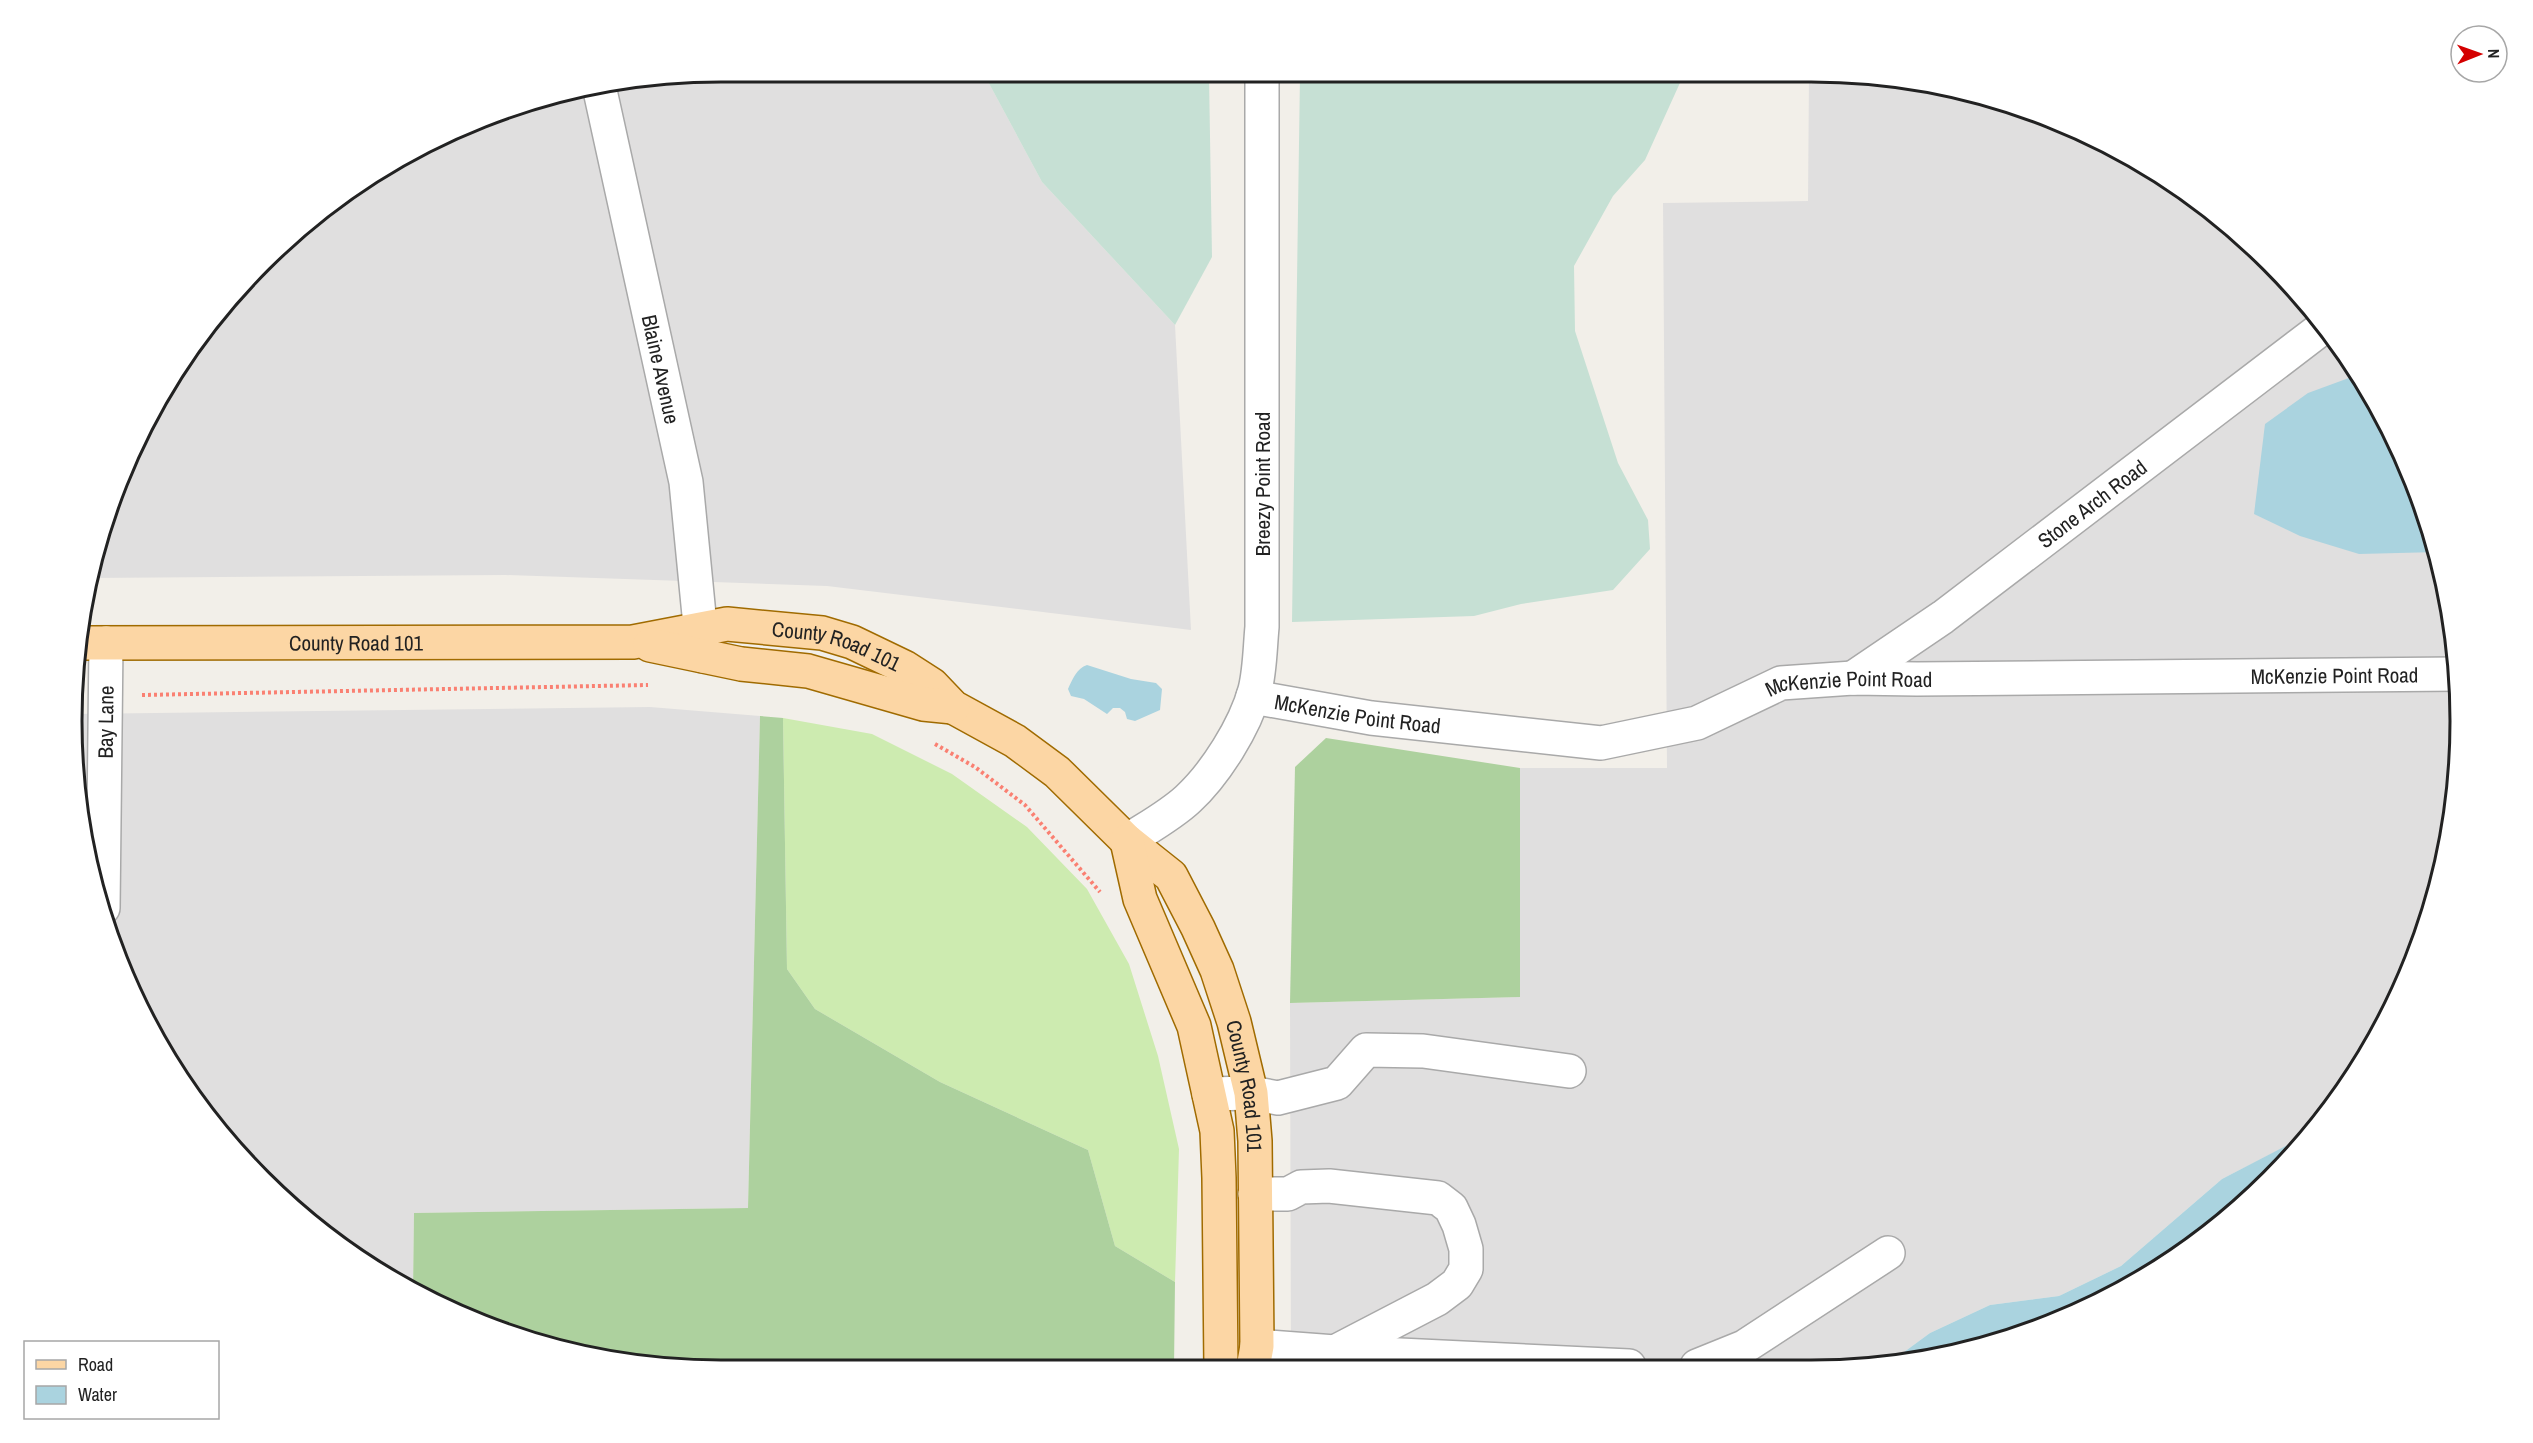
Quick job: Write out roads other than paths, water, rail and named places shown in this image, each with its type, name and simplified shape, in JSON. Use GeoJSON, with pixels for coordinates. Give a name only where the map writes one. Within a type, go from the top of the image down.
{"type":"FeatureCollection","features":[{"type":"Feature","properties":{"kind":"main road","name":"County Road 101"},"geometry":{"type":"LineString","coordinates":[[92,643],[702,642],[741,664],[808,671],[923,704],[952,706],[1015,741],[1058,772],[1127,841],[1171,876],[1217,970],[1234,1022],[1251,1093],[1255,1141],[1255,1357]]}},
{"type":"Feature","properties":{"kind":"main road","name":"County Road 101"},"geometry":{"type":"LineString","coordinates":[[1127,841],[1140,899],[1194,1026],[1216,1131],[1219,1178],[1221,1360]]}},
{"type":"Feature","properties":{"kind":"street","name":"Breezy Point Road"},"geometry":{"type":"LineString","coordinates":[[1127,841],[1188,800],[1201,785],[1224,756],[1252,697],[1256,683],[1262,627],[1262,82]]}},
{"type":"Feature","properties":{"kind":"street","name":"Blaine Avenue"},"geometry":{"type":"LineString","coordinates":[[601,94],[686,482],[702,642]]}},
{"type":"Feature","properties":{"kind":"street","name":"Stone Arch Road"},"geometry":{"type":"LineString","coordinates":[[1853,678],[1952,610],[2317,332]]}},
{"type":"Feature","properties":{"kind":"street","name":"Bay Lane"},"geometry":{"type":"LineString","coordinates":[[92,643],[105,696],[103,883]]}},
{"type":"Feature","properties":{"kind":"street","name":"McKenzie Point Road"},"geometry":{"type":"LineString","coordinates":[[1252,697],[1371,718],[1600,743],[1697,723],[1781,683],[1853,678],[2448,674]]}},
{"type":"Feature","properties":{"kind":"street"},"geometry":{"type":"LineString","coordinates":[[1209,1094],[1251,1093],[1278,1098],[1337,1083],[1366,1050],[1423,1051],[1569,1071]]}},
{"type":"Feature","properties":{"kind":"street"},"geometry":{"type":"LineString","coordinates":[[1255,1194],[1288,1194],[1301,1187],[1329,1186],[1438,1198],[1451,1208],[1460,1225],[1466,1249],[1466,1269],[1456,1284],[1437,1299],[1335,1352]]}},
{"type":"Feature","properties":{"kind":"street"},"geometry":{"type":"LineString","coordinates":[[1712,1360],[1744,1347],[1888,1253]]}},
{"type":"Feature","properties":{"kind":"street"},"geometry":{"type":"LineString","coordinates":[[1255,1357],[1335,1352],[1503,1360]]}},
{"type":"Feature","properties":{"kind":"water"},"geometry":{"type":"Polygon","coordinates":[[[2350,378],[2385,439],[2402,477],[2428,552],[2359,554],[2300,536],[2254,514],[2265,424],[2308,393],[2350,378]]]}},
{"type":"Feature","properties":{"kind":"water"},"geometry":{"type":"Polygon","coordinates":[[[1087,665],[1131,679],[1156,683],[1162,689],[1160,710],[1135,721],[1127,719],[1125,712],[1120,708],[1113,708],[1107,714],[1084,699],[1071,696],[1068,689],[1071,682],[1087,665]]]}},
{"type":"Feature","properties":{"kind":"water"},"geometry":{"type":"Polygon","coordinates":[[[2292,1143],[2233,1202],[2167,1253],[2131,1275],[2094,1295],[2017,1327],[1977,1339],[1902,1354],[1930,1333],[1990,1305],[2059,1296],[2121,1266],[2222,1179],[2292,1143]]]}}]}
